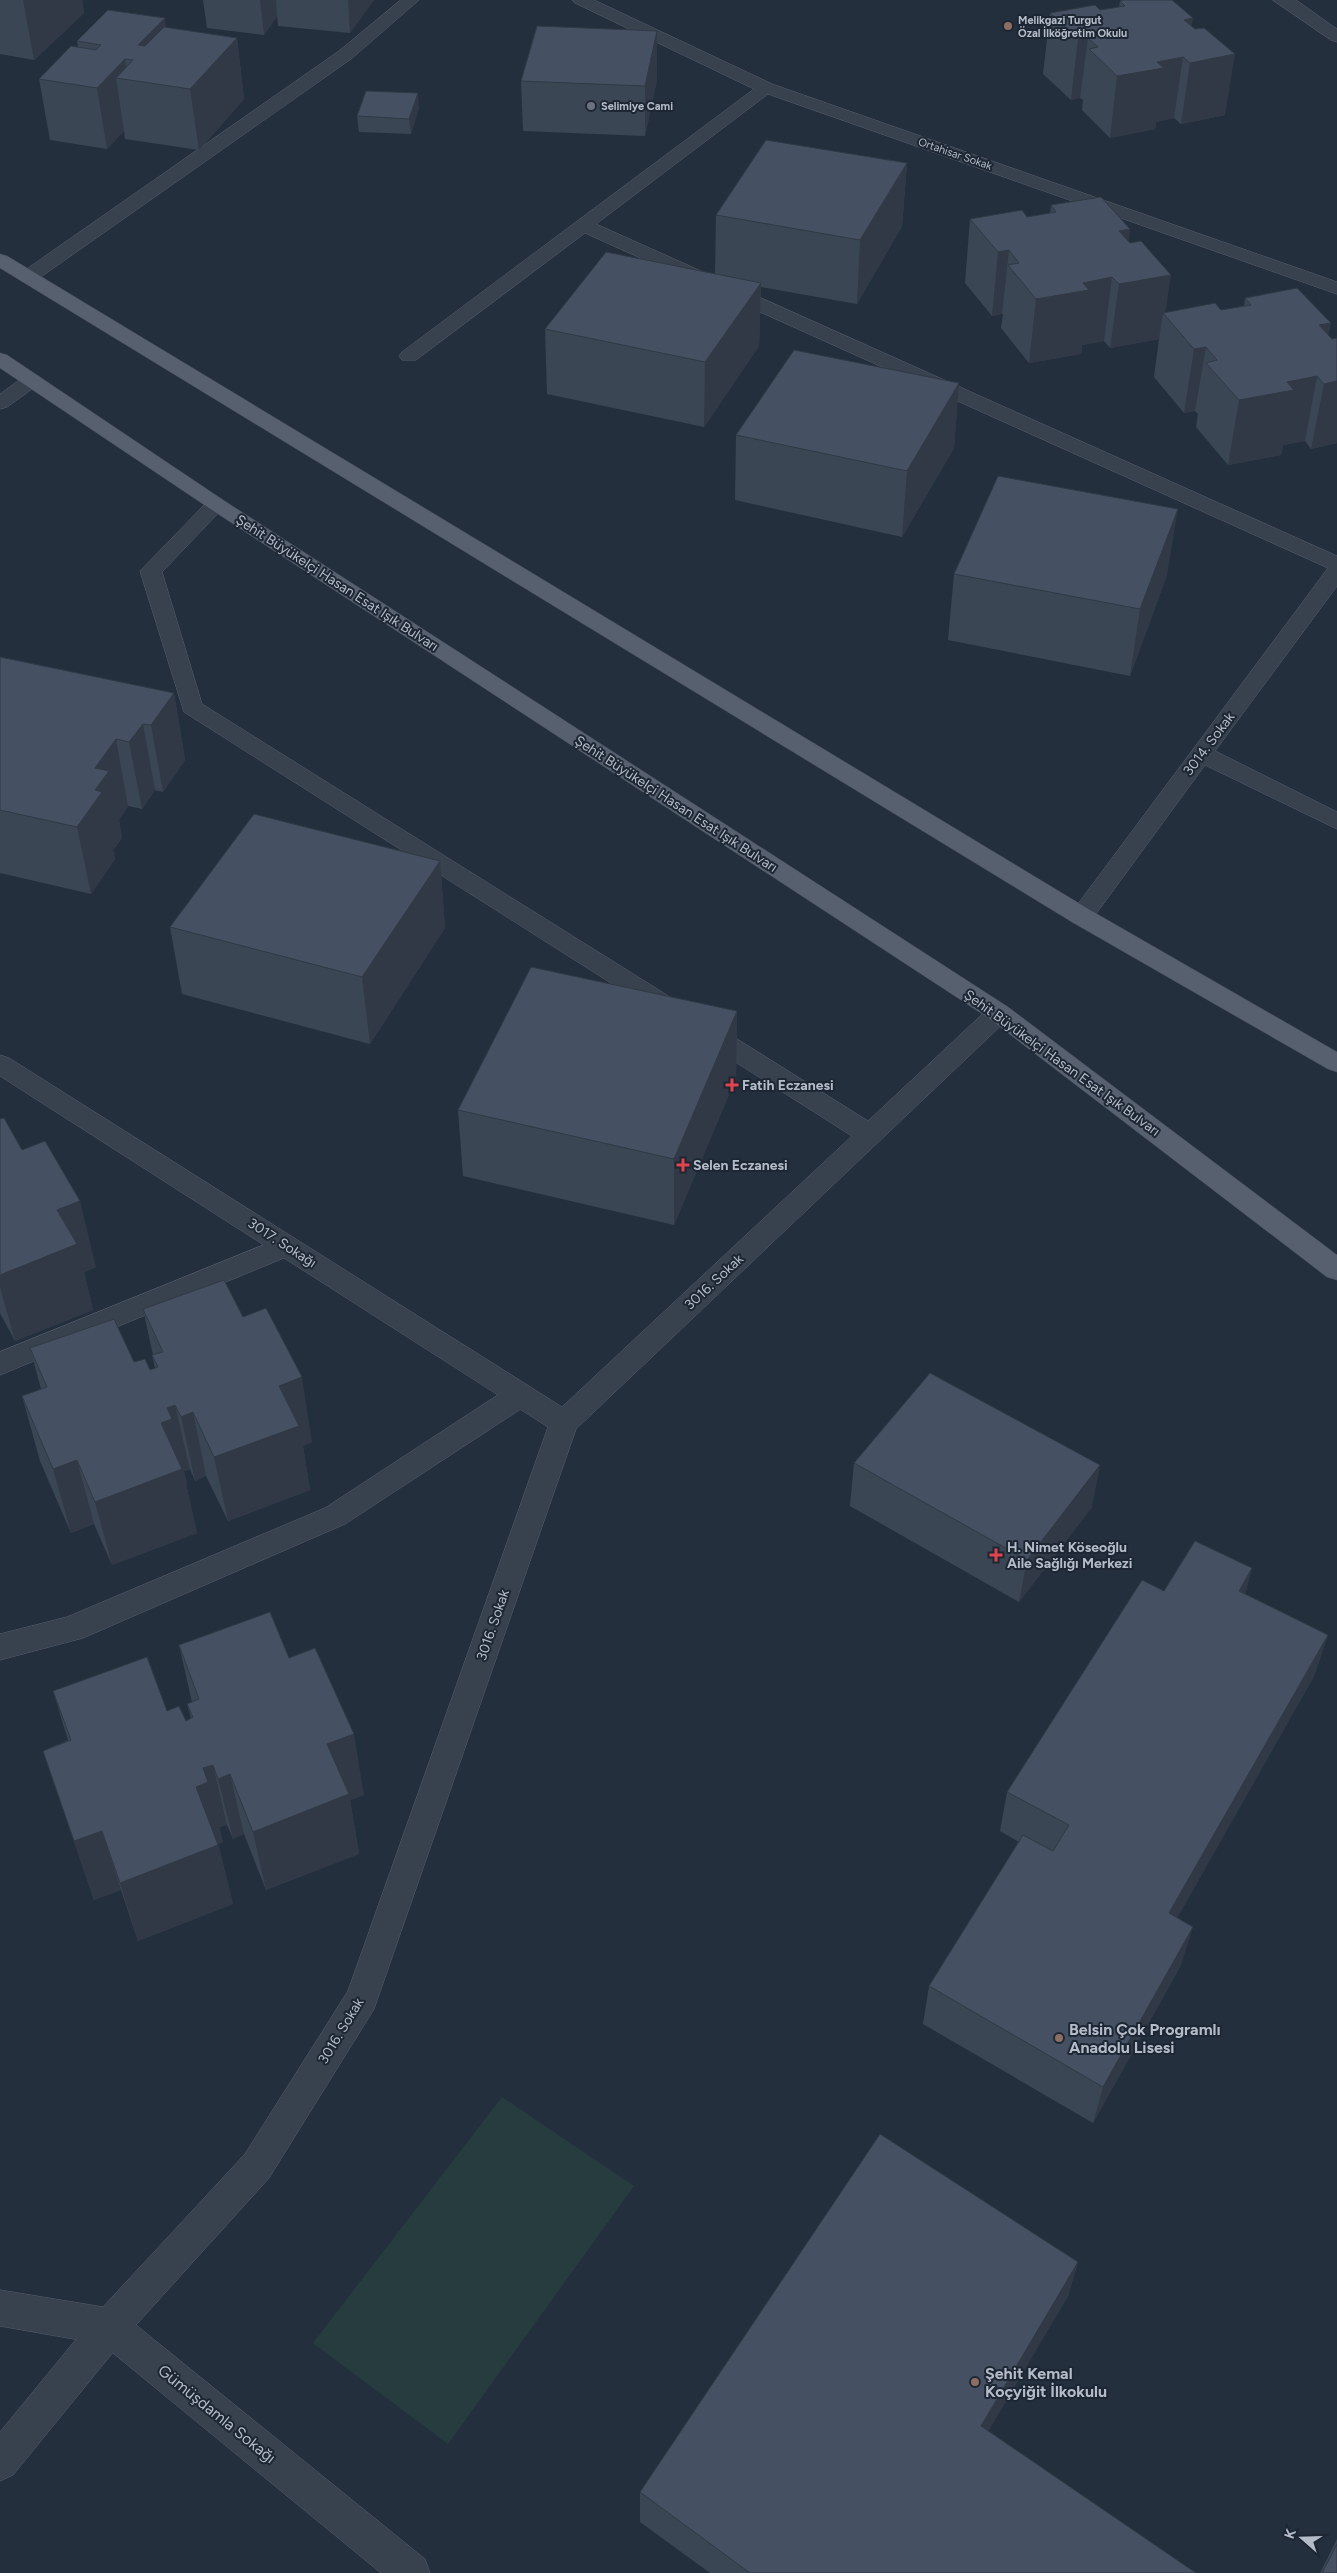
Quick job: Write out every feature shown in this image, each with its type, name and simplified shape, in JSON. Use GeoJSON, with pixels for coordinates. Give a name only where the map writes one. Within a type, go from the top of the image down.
{"type":"FeatureCollection","features":[{"type":"Feature","properties":{"kind":"main road"},"geometry":{"type":"LineString","coordinates":[[0,260],[1081,916],[1337,1063]]}},
{"type":"Feature","properties":{"kind":"main road","name":"Şehit Büyükelçi Hasan Esat Işık Bulvarı"},"geometry":{"type":"LineString","coordinates":[[0,359],[216,504],[998,1013],[1337,1270]]}},
{"type":"Feature","properties":{"kind":"street"},"geometry":{"type":"LineString","coordinates":[[28,277],[345,55],[411,0]]}},
{"type":"Feature","properties":{"kind":"street","name":"Ortahisar Sokak"},"geometry":{"type":"LineString","coordinates":[[581,0],[766,88],[1337,288]]}},
{"type":"Feature","properties":{"kind":"street"},"geometry":{"type":"LineString","coordinates":[[1288,1],[1337,37]]}},
{"type":"Feature","properties":{"kind":"street"},"geometry":{"type":"LineString","coordinates":[[409,356],[766,88]]}},
{"type":"Feature","properties":{"kind":"street"},"geometry":{"type":"LineString","coordinates":[[583,225],[1337,564]]}},
{"type":"Feature","properties":{"kind":"street"},"geometry":{"type":"LineString","coordinates":[[0,403],[32,380]]}},
{"type":"Feature","properties":{"kind":"street"},"geometry":{"type":"LineString","coordinates":[[216,504],[151,571],[192,707],[870,1134]]}},
{"type":"Feature","properties":{"kind":"street","name":"3014. Sokak"},"geometry":{"type":"LineString","coordinates":[[1081,916],[1337,571]]}},
{"type":"Feature","properties":{"kind":"street"},"geometry":{"type":"LineString","coordinates":[[1202,754],[1337,821]]}},
{"type":"Feature","properties":{"kind":"street","name":"3016. Sokak"},"geometry":{"type":"LineString","coordinates":[[0,2462],[110,2326],[257,2166],[362,1998],[564,1423],[998,1013]]}},
{"type":"Feature","properties":{"kind":"street","name":"3017. Sokağı"},"geometry":{"type":"LineString","coordinates":[[0,1064],[564,1423]]}},
{"type":"Feature","properties":{"kind":"street"},"geometry":{"type":"LineString","coordinates":[[0,1364],[286,1246]]}},
{"type":"Feature","properties":{"kind":"street"},"geometry":{"type":"LineString","coordinates":[[0,1647],[72,1629],[335,1516],[520,1395]]}},
{"type":"Feature","properties":{"kind":"street"},"geometry":{"type":"LineString","coordinates":[[0,2308],[110,2326]]}},
{"type":"Feature","properties":{"kind":"street","name":"Gümüşdamla Sokağı"},"geometry":{"type":"LineString","coordinates":[[110,2326],[411,2573]]}},
{"type":"Feature","properties":{"kind":"green space"},"geometry":{"type":"Polygon","coordinates":[[[502,2097],[634,2186],[448,2444],[313,2343],[502,2097]]]}},
{"type":"Feature","properties":{"kind":"building"},"geometry":{"type":"Polygon","coordinates":[[[1172,0],[1193,18],[1184,20],[1195,29],[1204,28],[1235,54],[1190,63],[1183,57],[1157,62],[1164,68],[1117,76],[1089,49],[1098,47],[1088,38],[1078,39],[1050,13],[1095,5],[1100,10],[1125,6],[1120,1],[1172,0]]]}},
{"type":"Feature","properties":{"kind":"building"},"geometry":{"type":"Polygon","coordinates":[[[108,10],[165,18],[138,45],[145,46],[164,27],[237,38],[190,89],[116,78],[133,60],[125,59],[97,88],[39,79],[71,46],[96,50],[101,45],[77,41],[108,10]]]}},
{"type":"Feature","properties":{"kind":"building"},"geometry":{"type":"Polygon","coordinates":[[[537,26],[657,31],[645,86],[521,81],[537,26]]]}},
{"type":"Feature","properties":{"kind":"building"},"geometry":{"type":"Polygon","coordinates":[[[366,91],[418,93],[409,119],[357,116],[366,91]]]}},
{"type":"Feature","properties":{"kind":"building"},"geometry":{"type":"Polygon","coordinates":[[[766,140],[907,163],[860,240],[716,215],[766,140]]]}},
{"type":"Feature","properties":{"kind":"building"},"geometry":{"type":"Polygon","coordinates":[[[1101,197],[1130,229],[1119,231],[1130,243],[1141,241],[1171,275],[1119,284],[1112,277],[1083,283],[1089,290],[1036,299],[1008,265],[1019,263],[1009,250],[998,252],[970,219],[1022,210],[1027,217],[1056,212],[1051,205],[1101,197]]]}},
{"type":"Feature","properties":{"kind":"building"},"geometry":{"type":"Polygon","coordinates":[[[606,252],[761,283],[705,362],[545,329],[606,252]]]}},
{"type":"Feature","properties":{"kind":"building"},"geometry":{"type":"Polygon","coordinates":[[[1297,288],[1331,323],[1319,325],[1332,339],[1337,338],[1337,381],[1324,384],[1317,376],[1287,382],[1294,390],[1239,400],[1206,363],[1217,360],[1206,347],[1194,349],[1163,313],[1215,303],[1221,310],[1251,305],[1245,298],[1297,288]]]}},
{"type":"Feature","properties":{"kind":"building"},"geometry":{"type":"Polygon","coordinates":[[[794,350],[959,383],[907,471],[736,435],[794,350]]]}},
{"type":"Feature","properties":{"kind":"building"},"geometry":{"type":"Polygon","coordinates":[[[998,476],[1178,509],[1140,609],[954,574],[998,476]]]}},
{"type":"Feature","properties":{"kind":"building"},"geometry":{"type":"Polygon","coordinates":[[[0,657],[174,693],[151,725],[143,724],[129,742],[116,739],[95,768],[109,771],[95,790],[102,792],[77,827],[0,810],[0,657]]]}},
{"type":"Feature","properties":{"kind":"building"},"geometry":{"type":"Polygon","coordinates":[[[254,814],[440,861],[362,977],[170,927],[254,814]]]}},
{"type":"Feature","properties":{"kind":"building"},"geometry":{"type":"Polygon","coordinates":[[[531,967],[737,1011],[674,1159],[458,1110],[531,967]]]}},
{"type":"Feature","properties":{"kind":"building"},"geometry":{"type":"Polygon","coordinates":[[[4,1118],[22,1150],[45,1141],[80,1201],[57,1210],[77,1244],[0,1275],[0,1119],[4,1118]]]}},
{"type":"Feature","properties":{"kind":"building"},"geometry":{"type":"Polygon","coordinates":[[[224,1280],[243,1317],[266,1308],[302,1377],[279,1386],[299,1426],[214,1457],[193,1412],[181,1417],[175,1405],[167,1408],[172,1419],[161,1423],[182,1469],[95,1502],[77,1460],[53,1469],[22,1396],[47,1387],[30,1348],[114,1319],[134,1362],[145,1359],[150,1370],[158,1367],[152,1355],[163,1352],[143,1309],[224,1280]]]}},
{"type":"Feature","properties":{"kind":"building"},"geometry":{"type":"Polygon","coordinates":[[[930,1373],[1100,1465],[1027,1560],[854,1463],[930,1373]]]}},
{"type":"Feature","properties":{"kind":"building"},"geometry":{"type":"Polygon","coordinates":[[[1195,1541],[1252,1568],[1239,1591],[1328,1635],[1169,1913],[1193,1927],[1103,2087],[929,1986],[1023,1835],[1053,1851],[1069,1825],[1007,1792],[1142,1580],[1164,1591],[1195,1541]]]}},
{"type":"Feature","properties":{"kind":"building"},"geometry":{"type":"Polygon","coordinates":[[[270,1612],[289,1658],[315,1648],[354,1734],[327,1744],[349,1794],[253,1832],[230,1774],[218,1779],[213,1765],[203,1768],[208,1782],[196,1787],[218,1845],[120,1883],[102,1831],[74,1841],[43,1751],[71,1740],[53,1691],[147,1657],[167,1711],[179,1706],[186,1721],[193,1717],[187,1704],[199,1699],[179,1645],[270,1612]]]}},
{"type":"Feature","properties":{"kind":"building"},"geometry":{"type":"Polygon","coordinates":[[[880,2134],[1078,2262],[981,2426],[1196,2573],[750,2573],[640,2492],[880,2134]]]}},
{"type":"Feature","properties":{"kind":"building"},"geometry":{"type":"Polygon","coordinates":[[[1337,2544],[1337,2573],[1322,2573],[1337,2544]]]}},
{"type":"Feature","properties":{"kind":"place","name":"Melikgazi Turgut Özal İlköğretim Okulu"},"geometry":{"type":"Point","coordinates":[1008,26]}},
{"type":"Feature","properties":{"kind":"place","name":"Selimiye Cami"},"geometry":{"type":"Point","coordinates":[591,106]}},
{"type":"Feature","properties":{"kind":"place","name":"Fatih Eczanesi"},"geometry":{"type":"Point","coordinates":[732,1085]}},
{"type":"Feature","properties":{"kind":"place","name":"Selen Eczanesi"},"geometry":{"type":"Point","coordinates":[683,1165]}},
{"type":"Feature","properties":{"kind":"place","name":"H. Nimet Köseoğlu Aile Sağlığı Merkezi"},"geometry":{"type":"Point","coordinates":[996,1555]}},
{"type":"Feature","properties":{"kind":"place","name":"Belsin Çok Programlı Anadolu Lisesi"},"geometry":{"type":"Point","coordinates":[1059,2038]}},
{"type":"Feature","properties":{"kind":"place","name":"Şehit Kemal Koçyiğit İlkokulu"},"geometry":{"type":"Point","coordinates":[975,2382]}}]}
